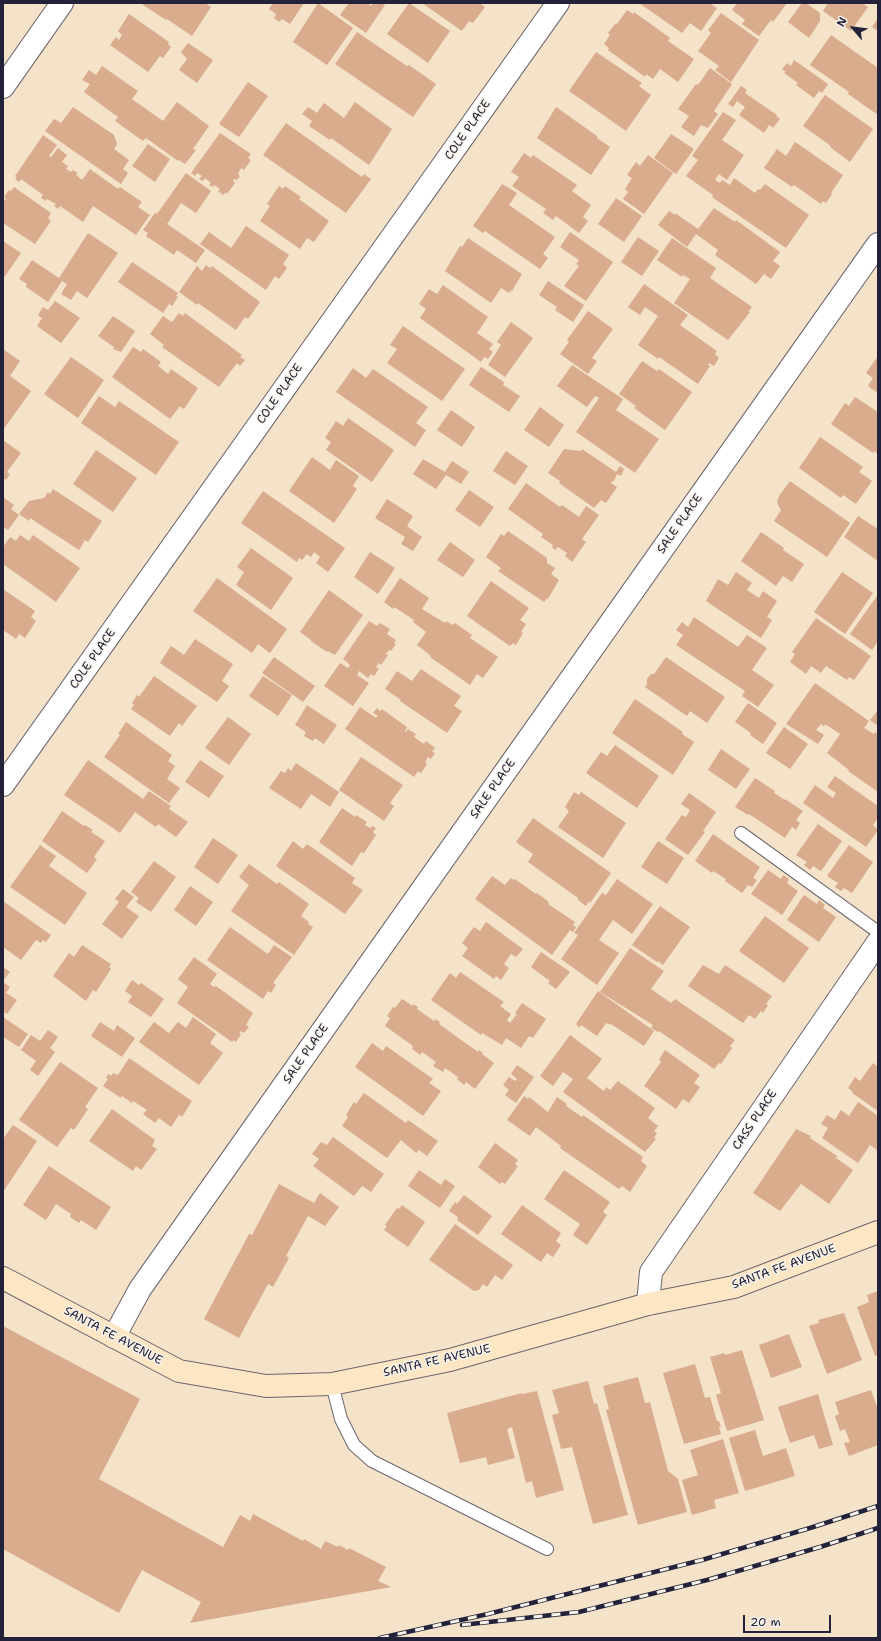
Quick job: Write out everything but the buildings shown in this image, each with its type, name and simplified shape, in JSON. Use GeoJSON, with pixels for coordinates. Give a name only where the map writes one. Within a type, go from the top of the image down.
{"type":"FeatureCollection","features":[{"type":"Feature","properties":{"kind":"main road","name":"SANTA FE AVENUE"},"geometry":{"type":"LineString","coordinates":[[3,1278],[179,1371],[266,1386],[332,1384],[450,1360],[648,1304],[734,1287],[878,1232]]}},
{"type":"Feature","properties":{"kind":"street"},"geometry":{"type":"LineString","coordinates":[[3,86],[62,3]]}},
{"type":"Feature","properties":{"kind":"street","name":"COLE PLACE"},"geometry":{"type":"LineString","coordinates":[[3,785],[558,3]]}},
{"type":"Feature","properties":{"kind":"street","name":"SALE PLACE"},"geometry":{"type":"LineString","coordinates":[[114,1337],[140,1289],[878,244]]}},
{"type":"Feature","properties":{"kind":"street","name":"CASS PLACE"},"geometry":{"type":"LineString","coordinates":[[648,1304],[651,1272],[878,942]]}},
{"type":"Feature","properties":{"kind":"lane"},"geometry":{"type":"LineString","coordinates":[[742,833],[878,932]]}},
{"type":"Feature","properties":{"kind":"lane"},"geometry":{"type":"LineString","coordinates":[[332,1384],[341,1419],[354,1445],[372,1461],[547,1549]]}},
{"type":"Feature","properties":{"kind":"railway"},"geometry":{"type":"LineString","coordinates":[[380,1638],[488,1614],[702,1560],[878,1506]]}},
{"type":"Feature","properties":{"kind":"railway"},"geometry":{"type":"LineString","coordinates":[[462,1625],[579,1612],[707,1580],[820,1547],[878,1528]]}}]}
